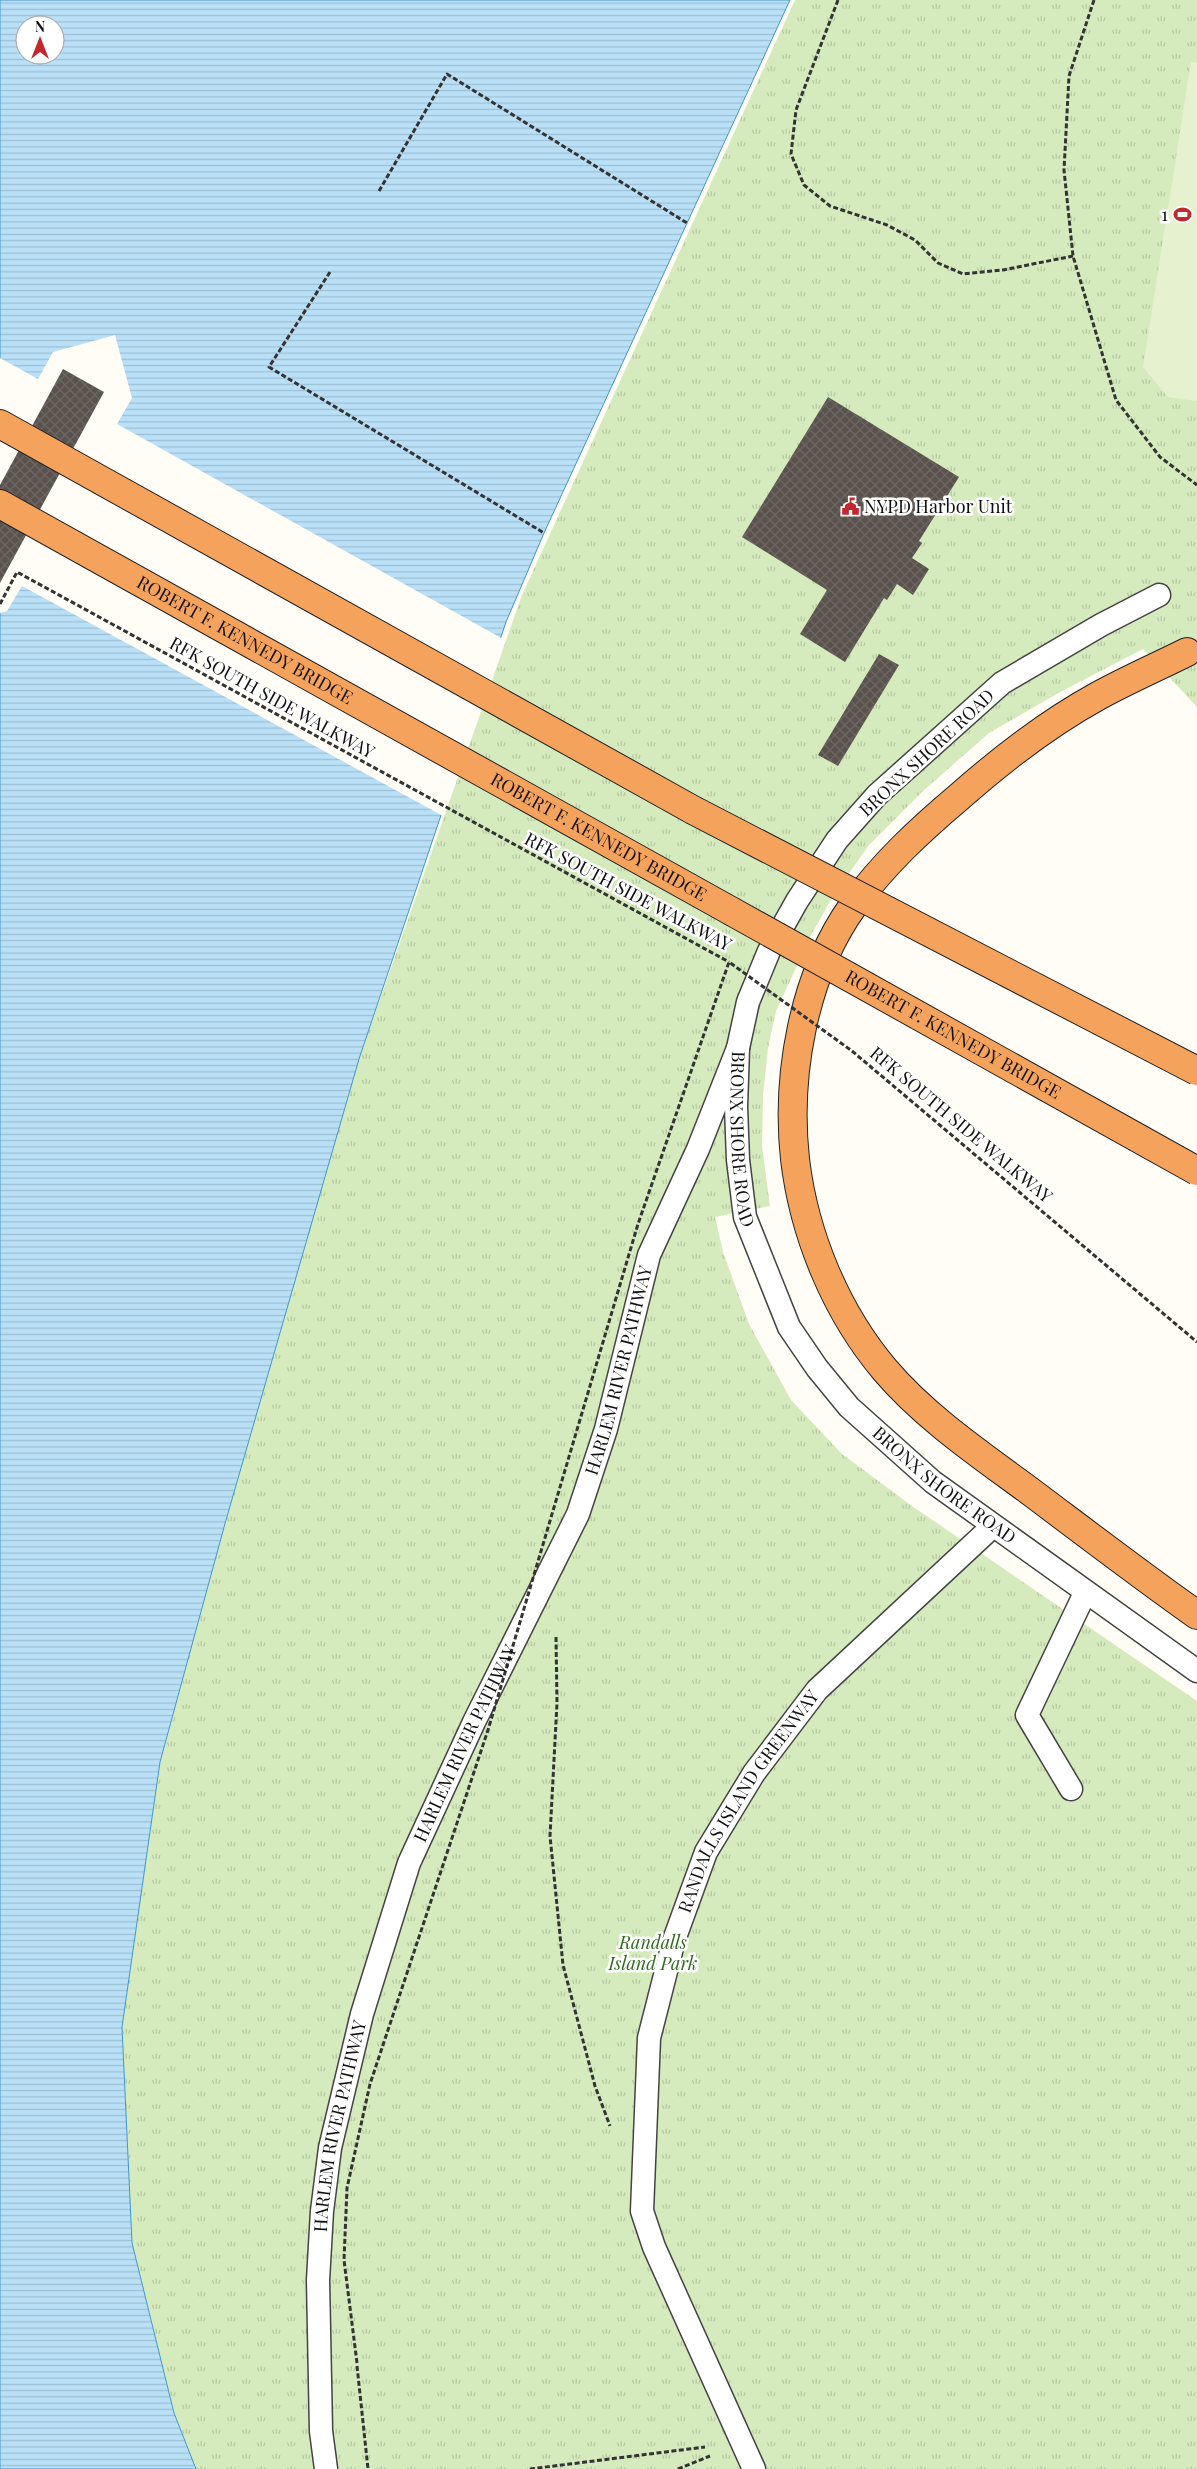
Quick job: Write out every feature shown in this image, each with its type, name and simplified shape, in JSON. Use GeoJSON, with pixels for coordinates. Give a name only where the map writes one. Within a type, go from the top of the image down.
{"type":"FeatureCollection","features":[{"type":"Feature","properties":{"kind":"highway"},"geometry":{"type":"LineString","coordinates":[[0,424],[702,814],[1197,1072]]}},
{"type":"Feature","properties":{"kind":"highway","name":"ROBERT F. KENNEDY BRIDGE"},"geometry":{"type":"LineString","coordinates":[[0,504],[1197,1171]]}},
{"type":"Feature","properties":{"kind":"highway"},"geometry":{"type":"LineString","coordinates":[[1187,652],[1097,696],[1037,734],[996,765],[950,804],[882,870],[847,915],[831,944],[807,1003],[798,1045],[794,1082],[792,1135],[803,1202],[820,1258],[858,1335],[886,1372],[928,1412],[980,1454],[1188,1609]]}},
{"type":"Feature","properties":{"kind":"lane","name":"BRONX SHORE ROAD"},"geometry":{"type":"LineString","coordinates":[[1159,596],[1101,625],[1002,684],[877,795],[837,840],[797,901],[769,951],[748,1002],[738,1048],[736,1106],[738,1160],[746,1217],[788,1327],[817,1368],[849,1407],[933,1482],[1085,1593],[1197,1671]]}},
{"type":"Feature","properties":{"kind":"lane","name":"HARLEM RIVER PATHWAY"},"geometry":{"type":"LineString","coordinates":[[326,2469],[321,2431],[318,2289],[322,2211],[330,2148],[362,2014],[409,1863],[474,1722],[578,1514],[606,1429],[649,1255],[698,1149],[738,1048]]}},
{"type":"Feature","properties":{"kind":"lane","name":"RANDALLS ISLAND GREENWAY"},"geometry":{"type":"LineString","coordinates":[[754,2469],[740,2443],[654,2247],[642,2211],[649,2038],[674,1940],[706,1852],[754,1773],[817,1690],[994,1526]]}},
{"type":"Feature","properties":{"kind":"lane"},"geometry":{"type":"LineString","coordinates":[[1071,1789],[1027,1715],[1085,1593]]}},
{"type":"Feature","properties":{"kind":"path"},"geometry":{"type":"LineString","coordinates":[[838,0],[796,110],[791,154],[804,186],[830,206],[887,226],[915,240],[938,262],[963,274],[1003,270],[1073,256]]}},
{"type":"Feature","properties":{"kind":"path"},"geometry":{"type":"LineString","coordinates":[[1094,0],[1069,76],[1064,170],[1073,256],[1116,400],[1160,457],[1197,485]]}},
{"type":"Feature","properties":{"kind":"path"},"geometry":{"type":"LineString","coordinates":[[379,191],[447,74],[687,223]]}},
{"type":"Feature","properties":{"kind":"path"},"geometry":{"type":"LineString","coordinates":[[330,272],[269,366],[544,533]]}},
{"type":"Feature","properties":{"kind":"path","name":"RFK SOUTH SIDE WALKWAY"},"geometry":{"type":"LineString","coordinates":[[0,604],[17,572],[729,962],[852,1050],[1197,1342]]}},
{"type":"Feature","properties":{"kind":"path"},"geometry":{"type":"LineString","coordinates":[[368,2469],[344,2260],[347,2188],[370,2084],[488,1730],[638,1224],[729,962]]}},
{"type":"Feature","properties":{"kind":"path"},"geometry":{"type":"LineString","coordinates":[[556,1634],[556,1703],[550,1836],[563,1965],[595,2086],[611,2131]]}},
{"type":"Feature","properties":{"kind":"path"},"geometry":{"type":"LineString","coordinates":[[530,2469],[740,2443]]}},
{"type":"Feature","properties":{"kind":"green space","name":"Randalls Island Park"},"geometry":{"type":"Polygon","coordinates":[[[795,0],[1197,0],[1197,707],[1143,649],[1062,691],[989,733],[922,792],[869,845],[833,896],[810,937],[776,1011],[768,1048],[763,1096],[762,1146],[770,1206],[715,1217],[723,1252],[749,1324],[791,1400],[842,1454],[912,1506],[1197,1701],[1197,2469],[196,2469],[174,2413],[132,2243],[122,2027],[160,1762],[226,1520],[359,1059],[522,595],[795,0]]]}},
{"type":"Feature","properties":{"kind":"green space","name":"1"},"geometry":{"type":"Polygon","coordinates":[[[1191,62],[1197,63],[1197,401],[1168,397],[1143,367],[1191,62]]]}},
{"type":"Feature","properties":{"kind":"water"},"geometry":{"type":"Polygon","coordinates":[[[0,0],[790,0],[544,533],[506,622],[359,1059],[226,1520],[160,1762],[122,2027],[132,2243],[174,2413],[196,2469],[0,2469],[0,0]]]}},
{"type":"Feature","properties":{"kind":"pier"},"geometry":{"type":"Polygon","coordinates":[[[115,335],[132,398],[117,424],[503,639],[443,816],[22,586],[7,611],[0,613],[0,358],[38,379],[53,352],[115,335]]]}},
{"type":"Feature","properties":{"kind":"building"},"geometry":{"type":"Polygon","coordinates":[[[63,369],[104,392],[0,583],[0,485],[63,369]]]}},
{"type":"Feature","properties":{"kind":"building","name":"NYPD Harbor Unit"},"geometry":{"type":"Polygon","coordinates":[[[828,397],[959,477],[919,541],[922,543],[912,558],[929,569],[913,595],[897,584],[887,600],[884,598],[845,662],[800,634],[827,590],[742,537],[828,397]]]}},
{"type":"Feature","properties":{"kind":"building"},"geometry":{"type":"Polygon","coordinates":[[[879,654],[899,665],[838,766],[818,755],[879,654]]]}},
{"type":"Feature","properties":{"kind":"place","name":"1"},"geometry":{"type":"Point","coordinates":[1182,215]}},
{"type":"Feature","properties":{"kind":"place","name":"NYPD Harbor Unit"},"geometry":{"type":"Point","coordinates":[850,507]}}]}
